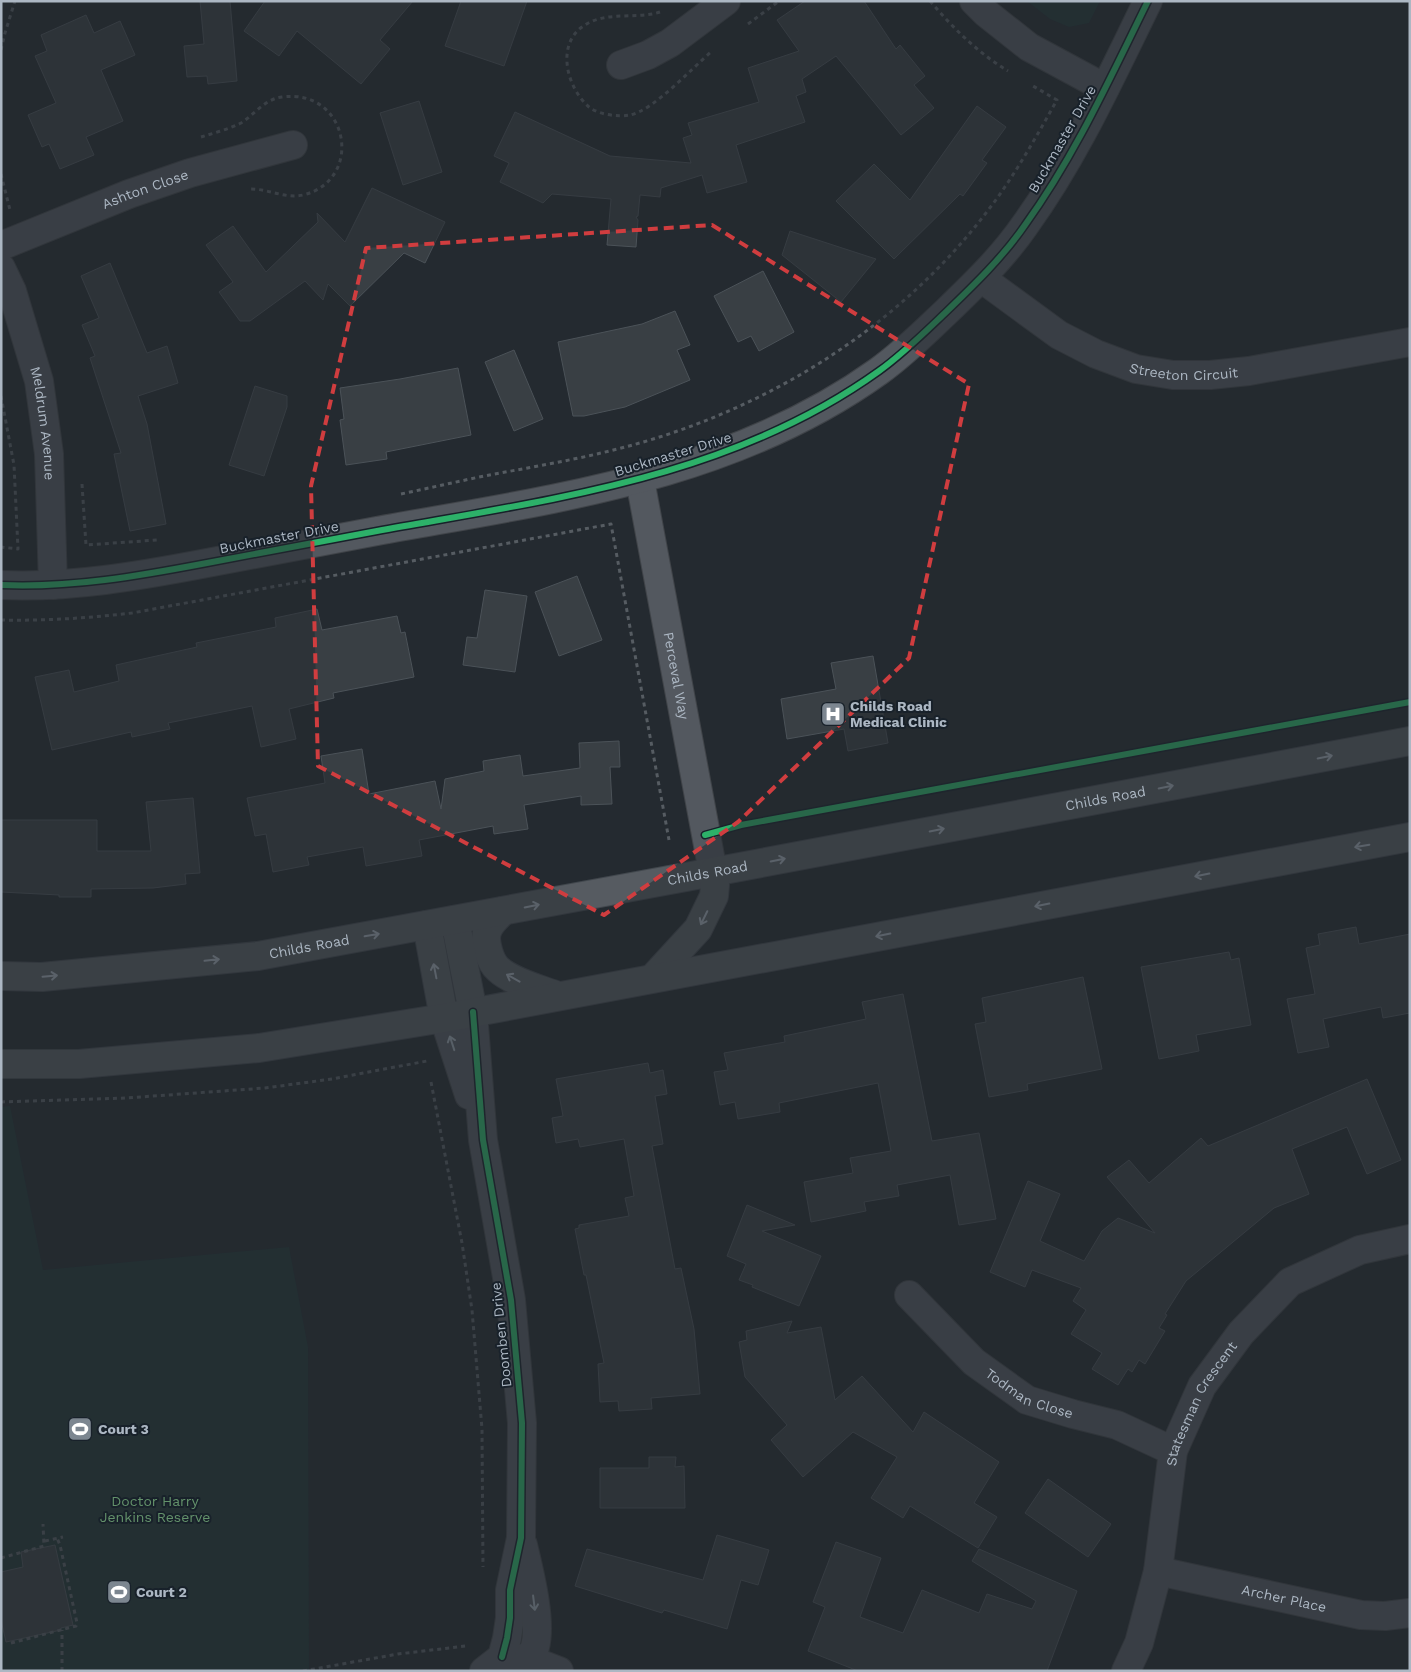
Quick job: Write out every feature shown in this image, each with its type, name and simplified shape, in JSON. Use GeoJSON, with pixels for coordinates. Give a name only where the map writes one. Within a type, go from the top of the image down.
{"type":"FeatureCollection","features":[{"type":"Feature","properties":{"kind":"main road","name":"Childs Road"},"geometry":{"type":"LineString","coordinates":[[1,976],[42,977],[258,956],[1410,741]]}},
{"type":"Feature","properties":{"kind":"main road"},"geometry":{"type":"LineString","coordinates":[[1,1064],[79,1064],[259,1048],[444,1018],[1410,837]]}},
{"type":"Feature","properties":{"kind":"main road"},"geometry":{"type":"LineString","coordinates":[[653,978],[698,929],[714,896],[715,885],[712,872]]}},
{"type":"Feature","properties":{"kind":"main road"},"geometry":{"type":"LineString","coordinates":[[503,911],[492,922],[486,933],[488,951],[497,968],[518,981],[558,996]]}},
{"type":"Feature","properties":{"kind":"main road"},"geometry":{"type":"LineString","coordinates":[[455,920],[473,1012]]}},
{"type":"Feature","properties":{"kind":"main road"},"geometry":{"type":"LineString","coordinates":[[426,925],[444,1018]]}},
{"type":"Feature","properties":{"kind":"street"},"geometry":{"type":"LineString","coordinates":[[621,65],[648,55],[670,43],[726,1]]}},
{"type":"Feature","properties":{"kind":"street"},"geometry":{"type":"LineString","coordinates":[[974,1],[986,13],[1029,47],[1105,88]]}},
{"type":"Feature","properties":{"kind":"street","name":"Buckmaster Drive"},"geometry":{"type":"LineString","coordinates":[[1,585],[53,585],[140,575],[557,498],[640,480],[690,465],[738,448],[782,428],[880,371],[925,332],[981,278],[1024,227],[1066,162],[1148,1]]}},
{"type":"Feature","properties":{"kind":"street","name":"Ashton Close"},"geometry":{"type":"LineString","coordinates":[[1,246],[129,194],[190,173],[293,145]]}},
{"type":"Feature","properties":{"kind":"street","name":"Meldrum Avenue"},"geometry":{"type":"LineString","coordinates":[[1,268],[12,291],[39,381],[49,454],[53,585]]}},
{"type":"Feature","properties":{"kind":"street","name":"Streeton Circuit"},"geometry":{"type":"LineString","coordinates":[[981,278],[1052,330],[1081,346],[1136,369],[1173,375],[1210,376],[1249,371],[1410,342]]}},
{"type":"Feature","properties":{"kind":"street","name":"Perceval Way"},"geometry":{"type":"LineString","coordinates":[[640,480],[712,872]]}},
{"type":"Feature","properties":{"kind":"street","name":"Doomben Drive"},"geometry":{"type":"LineString","coordinates":[[473,1012],[483,1140],[511,1300],[522,1423],[521,1538],[510,1590],[508,1638],[510,1666]]}},
{"type":"Feature","properties":{"kind":"street","name":"Doomben Drive"},"geometry":{"type":"LineString","coordinates":[[444,1018],[483,1140]]}},
{"type":"Feature","properties":{"kind":"street","name":"Statesman Crescent"},"geometry":{"type":"LineString","coordinates":[[1126,1671],[1139,1643],[1158,1571],[1173,1451],[1202,1386],[1240,1333],[1290,1282],[1360,1250],[1410,1239]]}},
{"type":"Feature","properties":{"kind":"street","name":"Todman Close"},"geometry":{"type":"LineString","coordinates":[[909,1295],[974,1362],[1027,1400],[1117,1425],[1173,1451]]}},
{"type":"Feature","properties":{"kind":"street","name":"Archer Place"},"geometry":{"type":"LineString","coordinates":[[1158,1571],[1361,1615],[1410,1614]]}},
{"type":"Feature","properties":{"kind":"street"},"geometry":{"type":"LineString","coordinates":[[510,1666],[559,1671]]}},
{"type":"Feature","properties":{"kind":"path"},"geometry":{"type":"LineString","coordinates":[[1,50],[15,1]]}},
{"type":"Feature","properties":{"kind":"path"},"geometry":{"type":"LineString","coordinates":[[930,1],[950,25],[972,45],[1011,73]]}},
{"type":"Feature","properties":{"kind":"path"},"geometry":{"type":"LineString","coordinates":[[395,495],[483,476],[567,461],[630,446],[686,428],[758,397],[806,372],[855,340],[902,302],[948,257],[989,210],[1027,154],[1057,100],[1026,82]]}},
{"type":"Feature","properties":{"kind":"path"},"geometry":{"type":"LineString","coordinates":[[200,137],[241,122],[267,102],[281,97],[296,96],[309,99],[324,106],[341,132],[342,150],[337,168],[329,182],[318,190],[289,197],[254,189],[245,190]]}},
{"type":"Feature","properties":{"kind":"path"},"geometry":{"type":"LineString","coordinates":[[1,174],[10,210],[19,207]]}},
{"type":"Feature","properties":{"kind":"path"},"geometry":{"type":"LineString","coordinates":[[1,396],[14,466],[18,549],[1,547]]}},
{"type":"Feature","properties":{"kind":"path"},"geometry":{"type":"LineString","coordinates":[[82,480],[86,545],[163,540]]}},
{"type":"Feature","properties":{"kind":"path"},"geometry":{"type":"LineString","coordinates":[[1,620],[80,619],[132,613],[611,524],[669,840]]}},
{"type":"Feature","properties":{"kind":"path"},"geometry":{"type":"LineString","coordinates":[[705,835],[741,825],[1410,702]]}},
{"type":"Feature","properties":{"kind":"path"},"geometry":{"type":"LineString","coordinates":[[1,1102],[126,1098],[265,1088],[332,1079],[427,1061],[429,1070]]}},
{"type":"Feature","properties":{"kind":"path"},"geometry":{"type":"LineString","coordinates":[[431,1080],[462,1244],[472,1310],[482,1429],[483,1570]]}},
{"type":"Feature","properties":{"kind":"path"},"geometry":{"type":"LineString","coordinates":[[1,1558],[44,1546],[44,1524]]}},
{"type":"Feature","properties":{"kind":"path"},"geometry":{"type":"LineString","coordinates":[[45,1541],[63,1537]]}},
{"type":"Feature","properties":{"kind":"path"},"geometry":{"type":"LineString","coordinates":[[11,1643],[76,1626],[77,1623],[57,1538]]}},
{"type":"Feature","properties":{"kind":"path"},"geometry":{"type":"LineString","coordinates":[[62,1630],[62,1671]]}},
{"type":"Feature","properties":{"kind":"path"},"geometry":{"type":"LineString","coordinates":[[303,1671],[398,1654],[467,1646]]}},
{"type":"Feature","properties":{"kind":"highlighted area"},"geometry":{"type":"Polygon","coordinates":[[[712,225],[969,384],[909,658],[738,822],[604,915],[318,766],[311,486],[366,248],[712,225]]]}},
{"type":"Feature","properties":{"kind":"green space"},"geometry":{"type":"Polygon","coordinates":[[[1027,1],[1100,1],[1089,23],[1069,27],[1050,19],[1027,1]]]}},
{"type":"Feature","properties":{"kind":"green space","name":"Doctor Harry Jenkins Reserve"},"geometry":{"type":"Polygon","coordinates":[[[10,1106],[43,1270],[289,1247],[308,1347],[309,1671],[1,1671],[1,1107],[10,1106]]]}},
{"type":"Feature","properties":{"kind":"building"},"geometry":{"type":"Polygon","coordinates":[[[200,1],[230,1],[237,81],[208,84],[207,76],[187,77],[184,46],[204,44],[200,1]]]}},
{"type":"Feature","properties":{"kind":"building"},"geometry":{"type":"Polygon","coordinates":[[[265,1],[413,1],[380,40],[390,49],[361,84],[297,31],[279,56],[244,31],[265,1]]]}},
{"type":"Feature","properties":{"kind":"building"},"geometry":{"type":"Polygon","coordinates":[[[461,1],[527,1],[504,66],[445,46],[461,1]]]}},
{"type":"Feature","properties":{"kind":"building"},"geometry":{"type":"Polygon","coordinates":[[[805,1],[864,1],[896,49],[900,45],[925,76],[914,85],[934,108],[901,135],[836,56],[802,79],[806,92],[796,96],[805,122],[736,145],[747,182],[707,193],[702,175],[661,188],[660,197],[640,195],[638,216],[636,217],[638,220],[636,247],[607,245],[611,199],[552,194],[543,203],[500,182],[509,163],[494,156],[515,112],[610,156],[691,163],[683,138],[692,135],[688,123],[759,102],[748,68],[799,51],[777,20],[805,1]]]}},
{"type":"Feature","properties":{"kind":"building"},"geometry":{"type":"Polygon","coordinates":[[[86,15],[94,33],[120,21],[135,55],[101,70],[123,121],[86,137],[94,155],[60,169],[49,144],[42,147],[28,115],[56,103],[35,56],[47,51],[41,35],[86,15]]]}},
{"type":"Feature","properties":{"kind":"building"},"geometry":{"type":"Polygon","coordinates":[[[419,101],[442,172],[403,185],[380,113],[419,101]]]}},
{"type":"Feature","properties":{"kind":"building"},"geometry":{"type":"Polygon","coordinates":[[[977,106],[1006,127],[982,160],[987,163],[963,196],[960,194],[894,259],[836,201],[874,164],[910,200],[977,106]]]}},
{"type":"Feature","properties":{"kind":"building"},"geometry":{"type":"Polygon","coordinates":[[[372,188],[445,222],[425,263],[404,253],[350,306],[328,284],[323,300],[305,281],[250,321],[240,321],[219,292],[233,282],[206,245],[233,226],[266,272],[318,222],[317,213],[345,242],[372,188]]]}},
{"type":"Feature","properties":{"kind":"building"},"geometry":{"type":"Polygon","coordinates":[[[790,231],[876,259],[841,302],[782,255],[790,231]]]}},
{"type":"Feature","properties":{"kind":"building"},"geometry":{"type":"Polygon","coordinates":[[[110,263],[147,353],[167,346],[178,383],[138,396],[147,424],[166,524],[130,531],[114,454],[121,453],[90,358],[95,356],[82,325],[99,318],[81,276],[110,263]]]}},
{"type":"Feature","properties":{"kind":"building"},"geometry":{"type":"Polygon","coordinates":[[[763,271],[794,332],[759,351],[751,336],[738,342],[714,296],[763,271]]]}},
{"type":"Feature","properties":{"kind":"building"},"geometry":{"type":"Polygon","coordinates":[[[675,311],[690,345],[677,350],[690,380],[625,407],[584,416],[573,416],[558,342],[642,324],[675,311]]]}},
{"type":"Feature","properties":{"kind":"building"},"geometry":{"type":"Polygon","coordinates":[[[514,350],[543,419],[514,431],[485,362],[514,350]]]}},
{"type":"Feature","properties":{"kind":"building"},"geometry":{"type":"Polygon","coordinates":[[[458,368],[471,435],[386,452],[387,459],[346,465],[340,420],[344,419],[340,388],[458,368]]]}},
{"type":"Feature","properties":{"kind":"building"},"geometry":{"type":"Polygon","coordinates":[[[255,386],[287,396],[287,407],[264,476],[229,465],[255,386]]]}},
{"type":"Feature","properties":{"kind":"building"},"geometry":{"type":"Polygon","coordinates":[[[577,576],[602,640],[559,656],[535,592],[577,576]]]}},
{"type":"Feature","properties":{"kind":"building"},"geometry":{"type":"Polygon","coordinates":[[[485,590],[527,596],[515,672],[463,665],[467,637],[477,638],[485,590]]]}},
{"type":"Feature","properties":{"kind":"building"},"geometry":{"type":"Polygon","coordinates":[[[317,609],[322,630],[397,616],[401,633],[405,632],[414,677],[333,693],[334,698],[289,709],[296,739],[261,747],[252,706],[168,723],[170,729],[132,737],[131,732],[52,750],[35,677],[69,670],[74,692],[119,681],[116,665],[197,647],[196,643],[276,627],[275,618],[317,609]]]}},
{"type":"Feature","properties":{"kind":"building","name":"Childs Road Medical Clinic"},"geometry":{"type":"Polygon","coordinates":[[[873,656],[888,743],[848,751],[844,729],[787,739],[781,699],[836,689],[831,663],[873,656]]]}},
{"type":"Feature","properties":{"kind":"building"},"geometry":{"type":"Polygon","coordinates":[[[619,741],[620,767],[610,767],[612,804],[581,805],[581,796],[524,805],[528,829],[494,834],[493,826],[419,840],[422,856],[366,866],[363,847],[307,857],[309,865],[273,872],[266,834],[255,836],[247,798],[325,783],[321,756],[362,749],[369,794],[435,781],[441,809],[445,779],[484,771],[483,761],[520,755],[523,776],[580,768],[579,743],[619,741]]]}},
{"type":"Feature","properties":{"kind":"building"},"geometry":{"type":"Polygon","coordinates":[[[193,798],[200,873],[185,874],[186,884],[153,888],[91,889],[91,897],[59,897],[59,895],[1,892],[1,820],[97,820],[97,851],[151,851],[146,802],[193,798]]]}},
{"type":"Feature","properties":{"kind":"building"},"geometry":{"type":"Polygon","coordinates":[[[1356,927],[1359,944],[1410,934],[1410,1013],[1383,1018],[1381,1007],[1323,1019],[1329,1047],[1298,1053],[1287,999],[1315,994],[1306,948],[1320,945],[1318,934],[1356,927]]]}},
{"type":"Feature","properties":{"kind":"building"},"geometry":{"type":"Polygon","coordinates":[[[1229,952],[1231,960],[1239,958],[1251,1025],[1196,1035],[1199,1051],[1159,1059],[1141,967],[1229,952]]]}},
{"type":"Feature","properties":{"kind":"building"},"geometry":{"type":"Polygon","coordinates":[[[1083,977],[1102,1069],[1027,1084],[1028,1090],[989,1097],[975,1024],[986,1022],[982,998],[1083,977]]]}},
{"type":"Feature","properties":{"kind":"building"},"geometry":{"type":"Polygon","coordinates":[[[903,994],[932,1141],[979,1133],[996,1219],[959,1225],[950,1175],[897,1185],[899,1196],[864,1202],[866,1211],[811,1222],[804,1182],[853,1173],[850,1158],[891,1151],[878,1083],[779,1103],[780,1112],[738,1119],[735,1102],[720,1105],[714,1072],[728,1070],[724,1053],[785,1042],[784,1036],[866,1019],[862,1002],[903,994]]]}},
{"type":"Feature","properties":{"kind":"building"},"geometry":{"type":"Polygon","coordinates":[[[648,1063],[650,1073],[663,1070],[667,1094],[655,1096],[663,1144],[652,1146],[675,1269],[681,1268],[694,1329],[700,1394],[651,1398],[652,1409],[619,1411],[618,1401],[600,1402],[598,1364],[604,1363],[575,1229],[579,1228],[579,1225],[629,1216],[625,1198],[634,1196],[624,1139],[580,1147],[578,1139],[556,1143],[552,1118],[563,1116],[556,1079],[648,1063]]]}},
{"type":"Feature","properties":{"kind":"building"},"geometry":{"type":"Polygon","coordinates":[[[1367,1079],[1401,1160],[1367,1174],[1347,1127],[1292,1149],[1309,1194],[1274,1208],[1186,1281],[1165,1314],[1167,1315],[1159,1328],[1165,1331],[1145,1364],[1139,1360],[1132,1372],[1128,1369],[1118,1385],[1092,1369],[1102,1353],[1071,1334],[1086,1310],[1073,1301],[1081,1288],[1032,1270],[1025,1287],[990,1272],[1028,1181],[1060,1194],[1040,1241],[1084,1261],[1102,1231],[1118,1218],[1155,1233],[1107,1177],[1129,1160],[1149,1183],[1201,1138],[1208,1146],[1367,1079]]]}},
{"type":"Feature","properties":{"kind":"building"},"geometry":{"type":"Polygon","coordinates":[[[747,1205],[795,1225],[762,1231],[821,1256],[799,1306],[739,1280],[746,1264],[727,1256],[747,1205]]]}},
{"type":"Feature","properties":{"kind":"building"},"geometry":{"type":"Polygon","coordinates":[[[792,1321],[787,1333],[821,1327],[835,1400],[862,1376],[913,1432],[924,1412],[999,1462],[974,1503],[997,1517],[978,1548],[910,1506],[903,1518],[871,1498],[897,1457],[853,1432],[803,1477],[771,1440],[787,1425],[745,1377],[739,1342],[747,1340],[746,1331],[792,1321]]]}},
{"type":"Feature","properties":{"kind":"building"},"geometry":{"type":"Polygon","coordinates":[[[649,1457],[676,1457],[675,1467],[684,1466],[685,1508],[600,1508],[600,1468],[649,1468],[649,1457]]]}},
{"type":"Feature","properties":{"kind":"building"},"geometry":{"type":"Polygon","coordinates":[[[1048,1479],[1111,1524],[1088,1557],[1025,1513],[1048,1479]]]}},
{"type":"Feature","properties":{"kind":"building"},"geometry":{"type":"Polygon","coordinates":[[[717,1535],[769,1550],[758,1585],[741,1580],[727,1629],[664,1610],[662,1613],[575,1586],[587,1549],[703,1580],[717,1535]]]}},
{"type":"Feature","properties":{"kind":"building"},"geometry":{"type":"Polygon","coordinates":[[[836,1542],[881,1558],[860,1617],[903,1633],[922,1590],[979,1613],[987,1594],[1032,1609],[1036,1601],[972,1561],[979,1549],[1077,1591],[1047,1671],[858,1671],[808,1651],[825,1607],[813,1602],[836,1542]]]}},
{"type":"Feature","properties":{"kind":"building"},"geometry":{"type":"Polygon","coordinates":[[[55,1545],[73,1625],[61,1628],[61,1630],[6,1642],[1,1620],[1,1572],[23,1567],[21,1552],[55,1545]]]}},
{"type":"Feature","properties":{"kind":"cycle path"},"geometry":{"type":"LineString","coordinates":[[1,585],[53,585],[105,580],[181,568],[573,495],[638,479],[701,460],[762,437],[822,407],[879,371],[905,350],[967,292],[1007,248],[1043,199],[1076,144],[1106,88],[1148,1]]}},
{"type":"Feature","properties":{"kind":"cycle path"},"geometry":{"type":"LineString","coordinates":[[705,835],[741,825],[1410,702]]}},
{"type":"Feature","properties":{"kind":"cycle path"},"geometry":{"type":"LineString","coordinates":[[473,1012],[483,1140],[511,1300],[522,1423],[521,1538],[510,1590],[510,1618],[502,1657]]}},
{"type":"Feature","properties":{"kind":"place","name":"Childs Road Medical Clinic"},"geometry":{"type":"Point","coordinates":[833,714]}},
{"type":"Feature","properties":{"kind":"place","name":"Court 3"},"geometry":{"type":"Point","coordinates":[80,1429]}},
{"type":"Feature","properties":{"kind":"place","name":"Court 2"},"geometry":{"type":"Point","coordinates":[119,1592]}}]}
